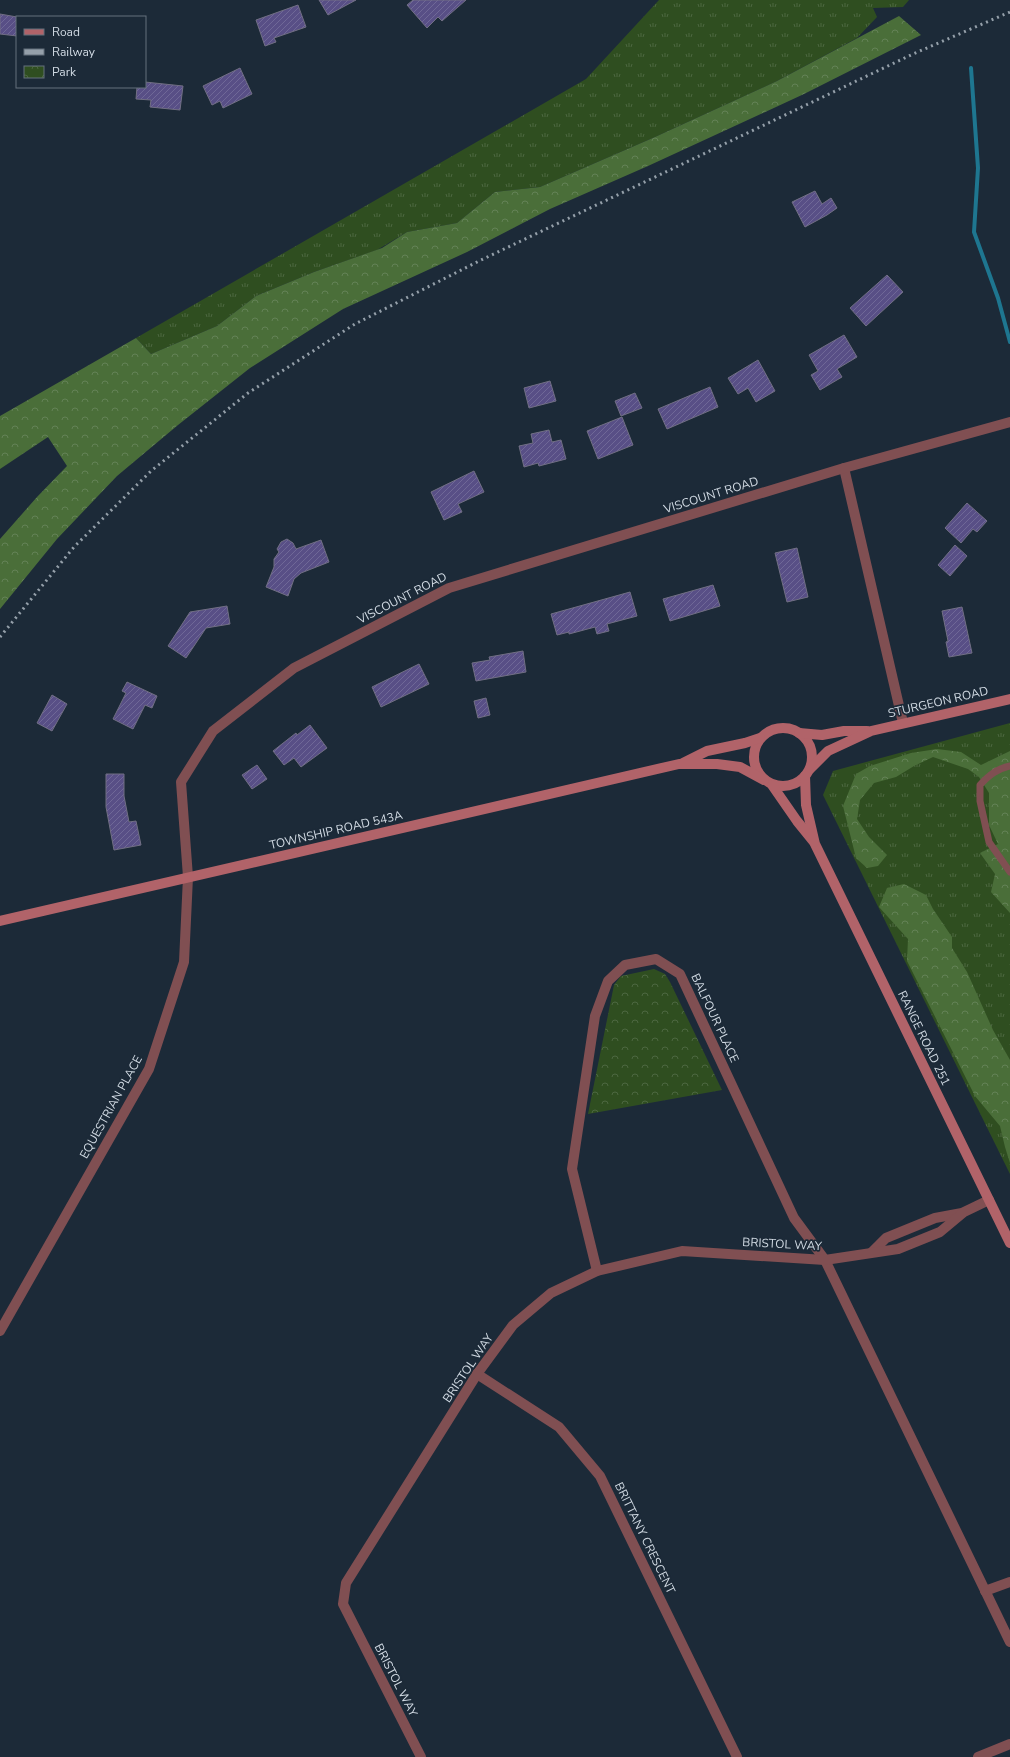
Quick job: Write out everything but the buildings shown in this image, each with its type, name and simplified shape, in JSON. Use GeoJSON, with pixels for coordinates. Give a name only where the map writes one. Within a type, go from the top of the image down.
{"type":"FeatureCollection","features":[{"type":"Feature","properties":{"kind":"main road","name":"STURGEON ROAD"},"geometry":{"type":"LineString","coordinates":[[808,772],[828,751],[871,731],[1010,699]]}},
{"type":"Feature","properties":{"kind":"main road"},"geometry":{"type":"LineString","coordinates":[[774,729],[791,729],[799,732],[807,740],[811,749],[812,759],[808,772],[798,782],[790,786],[781,787],[768,782],[758,773],[754,765],[753,756],[755,746],[766,732],[774,729]]}},
{"type":"Feature","properties":{"kind":"main road","name":"STURGEON ROAD"},"geometry":{"type":"LineString","coordinates":[[799,732],[822,735],[844,731],[871,731]]}},
{"type":"Feature","properties":{"kind":"main road","name":"TOWNSHIP ROAD 543A"},"geometry":{"type":"LineString","coordinates":[[0,921],[679,764],[707,751],[745,743],[760,738]]}},
{"type":"Feature","properties":{"kind":"main road","name":"TOWNSHIP ROAD 543A"},"geometry":{"type":"LineString","coordinates":[[679,764],[717,764],[740,767],[768,782]]}},
{"type":"Feature","properties":{"kind":"main road","name":"RANGE ROAD 251"},"geometry":{"type":"LineString","coordinates":[[808,772],[806,805],[815,844]]}},
{"type":"Feature","properties":{"kind":"main road","name":"RANGE ROAD 251"},"geometry":{"type":"LineString","coordinates":[[768,782],[815,844],[1010,1243]]}},
{"type":"Feature","properties":{"kind":"street","name":"VISCOUNT ROAD"},"geometry":{"type":"LineString","coordinates":[[188,877],[181,782],[213,731],[294,668],[449,588],[844,468],[1010,422]]}},
{"type":"Feature","properties":{"kind":"street"},"geometry":{"type":"LineString","coordinates":[[844,468],[903,723]]}},
{"type":"Feature","properties":{"kind":"street","name":"EQUESTRIAN PLACE"},"geometry":{"type":"LineString","coordinates":[[0,1330],[149,1069],[184,962],[188,877]]}},
{"type":"Feature","properties":{"kind":"street","name":"BALFOUR PLACE"},"geometry":{"type":"LineString","coordinates":[[597,1271],[572,1169],[595,1016],[608,981],[625,965],[656,959],[680,974],[794,1218],[825,1260]]}},
{"type":"Feature","properties":{"kind":"street","name":"BRISTOL WAY"},"geometry":{"type":"LineString","coordinates":[[872,1252],[886,1238],[935,1218],[964,1212],[989,1200]]}},
{"type":"Feature","properties":{"kind":"street","name":"BRISTOL WAY"},"geometry":{"type":"LineString","coordinates":[[421,1757],[343,1604],[346,1583],[477,1374],[513,1325],[551,1293],[597,1271],[682,1251],[825,1260],[898,1249],[940,1232],[964,1212]]}},
{"type":"Feature","properties":{"kind":"street"},"geometry":{"type":"LineString","coordinates":[[825,1260],[1010,1642]]}},
{"type":"Feature","properties":{"kind":"street","name":"BRITTANY CRESCENT"},"geometry":{"type":"LineString","coordinates":[[477,1374],[559,1427],[600,1476],[737,1757]]}},
{"type":"Feature","properties":{"kind":"street"},"geometry":{"type":"LineString","coordinates":[[985,1591],[1010,1582]]}},
{"type":"Feature","properties":{"kind":"street"},"geometry":{"type":"LineString","coordinates":[[978,1757],[1010,1744]]}},
{"type":"Feature","properties":{"kind":"lane"},"geometry":{"type":"LineString","coordinates":[[1010,766],[1001,768],[989,775],[980,785],[980,801],[988,842],[1010,872]]}},
{"type":"Feature","properties":{"kind":"green space"},"geometry":{"type":"Polygon","coordinates":[[[659,0],[909,0],[903,7],[873,8],[877,17],[857,38],[777,81],[655,137],[540,187],[495,192],[457,223],[407,232],[377,250],[314,272],[256,296],[217,326],[151,354],[136,338],[586,79],[659,0]]]}},
{"type":"Feature","properties":{"kind":"green space"},"geometry":{"type":"Polygon","coordinates":[[[899,16],[921,35],[804,94],[648,166],[550,209],[467,252],[343,309],[250,368],[117,476],[57,539],[0,609],[0,539],[67,466],[48,437],[0,469],[0,416],[136,338],[151,354],[217,326],[256,296],[314,272],[382,248],[407,232],[457,223],[495,192],[540,187],[655,137],[777,81],[899,16]]]}},
{"type":"Feature","properties":{"kind":"green space"},"geometry":{"type":"Polygon","coordinates":[[[1010,723],[1010,1174],[823,795],[833,771],[1010,723]]]}},
{"type":"Feature","properties":{"kind":"green space"},"geometry":{"type":"Polygon","coordinates":[[[937,749],[961,752],[981,765],[1010,751],[1010,913],[991,892],[995,874],[980,853],[998,844],[989,825],[989,793],[979,777],[968,769],[933,757],[896,777],[874,783],[860,800],[857,819],[869,837],[887,855],[878,866],[867,868],[856,858],[843,806],[856,774],[870,766],[911,753],[937,749]]]}},
{"type":"Feature","properties":{"kind":"green space"},"geometry":{"type":"Polygon","coordinates":[[[904,884],[926,895],[933,909],[952,937],[952,948],[967,972],[993,1030],[1010,1060],[1010,1163],[1000,1126],[975,1096],[907,961],[908,939],[879,907],[887,888],[904,884]]]}},
{"type":"Feature","properties":{"kind":"green space"},"geometry":{"type":"Polygon","coordinates":[[[654,969],[665,974],[670,982],[722,1090],[588,1114],[614,985],[621,976],[654,969]]]}},
{"type":"Feature","properties":{"kind":"waterway"},"geometry":{"type":"LineString","coordinates":[[971,68],[978,168],[974,232],[998,298],[1010,342]]}},
{"type":"Feature","properties":{"kind":"railway"},"geometry":{"type":"LineString","coordinates":[[0,637],[74,547],[151,471],[248,393],[355,324],[479,261],[913,54],[1010,12]]}}]}
